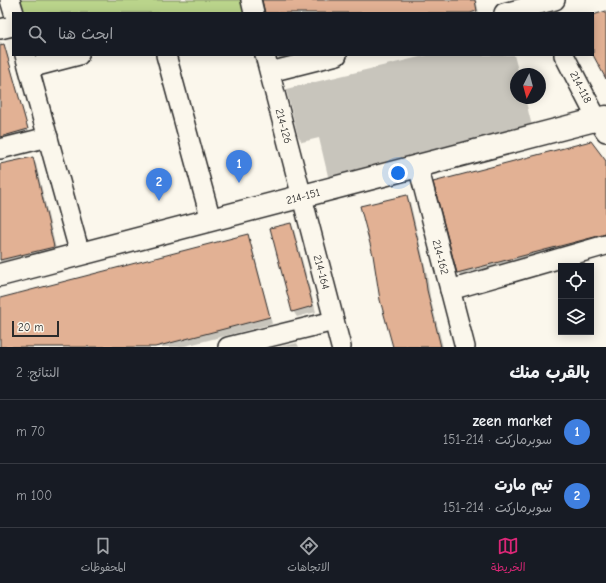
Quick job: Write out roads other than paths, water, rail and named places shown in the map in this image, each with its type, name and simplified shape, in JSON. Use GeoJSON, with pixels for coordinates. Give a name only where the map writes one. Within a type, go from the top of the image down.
{"type":"FeatureCollection","features":[{"type":"Feature","properties":{"kind":"street"},"geometry":{"type":"LineString","coordinates":[[10,0],[14,12]]}},
{"type":"Feature","properties":{"kind":"street"},"geometry":{"type":"LineString","coordinates":[[508,12],[543,4]]}},
{"type":"Feature","properties":{"kind":"street"},"geometry":{"type":"LineString","coordinates":[[0,30],[12,26]]}},
{"type":"Feature","properties":{"kind":"street"},"geometry":{"type":"LineString","coordinates":[[70,56],[27,61],[80,254]]}},
{"type":"Feature","properties":{"kind":"street"},"geometry":{"type":"LineString","coordinates":[[166,56],[211,220]]}},
{"type":"Feature","properties":{"kind":"street"},"geometry":{"type":"LineString","coordinates":[[268,64],[329,56]]}},
{"type":"Feature","properties":{"kind":"street","name":"214-118"},"geometry":{"type":"LineString","coordinates":[[565,56],[603,123]]}},
{"type":"Feature","properties":{"kind":"street","name":"214-126"},"geometry":{"type":"LineString","coordinates":[[268,64],[302,196]]}},
{"type":"Feature","properties":{"kind":"street","name":"214-151"},"geometry":{"type":"LineString","coordinates":[[0,275],[418,166],[603,123]]}},
{"type":"Feature","properties":{"kind":"street"},"geometry":{"type":"LineString","coordinates":[[0,149],[48,137]]}},
{"type":"Feature","properties":{"kind":"street","name":"214-162"},"geometry":{"type":"LineString","coordinates":[[418,166],[465,347]]}},
{"type":"Feature","properties":{"kind":"street","name":"214-164"},"geometry":{"type":"LineString","coordinates":[[302,196],[341,347]]}},
{"type":"Feature","properties":{"kind":"street"},"geometry":{"type":"LineString","coordinates":[[450,290],[606,245]]}},
{"type":"Feature","properties":{"kind":"street"},"geometry":{"type":"LineString","coordinates":[[228,347],[334,321]]}},
{"type":"Feature","properties":{"kind":"place","name":"zeen market"},"geometry":{"type":"Point","coordinates":[239,183]}},
{"type":"Feature","properties":{"kind":"place","name":"تيم مارت"},"geometry":{"type":"Point","coordinates":[159,201]}}]}
